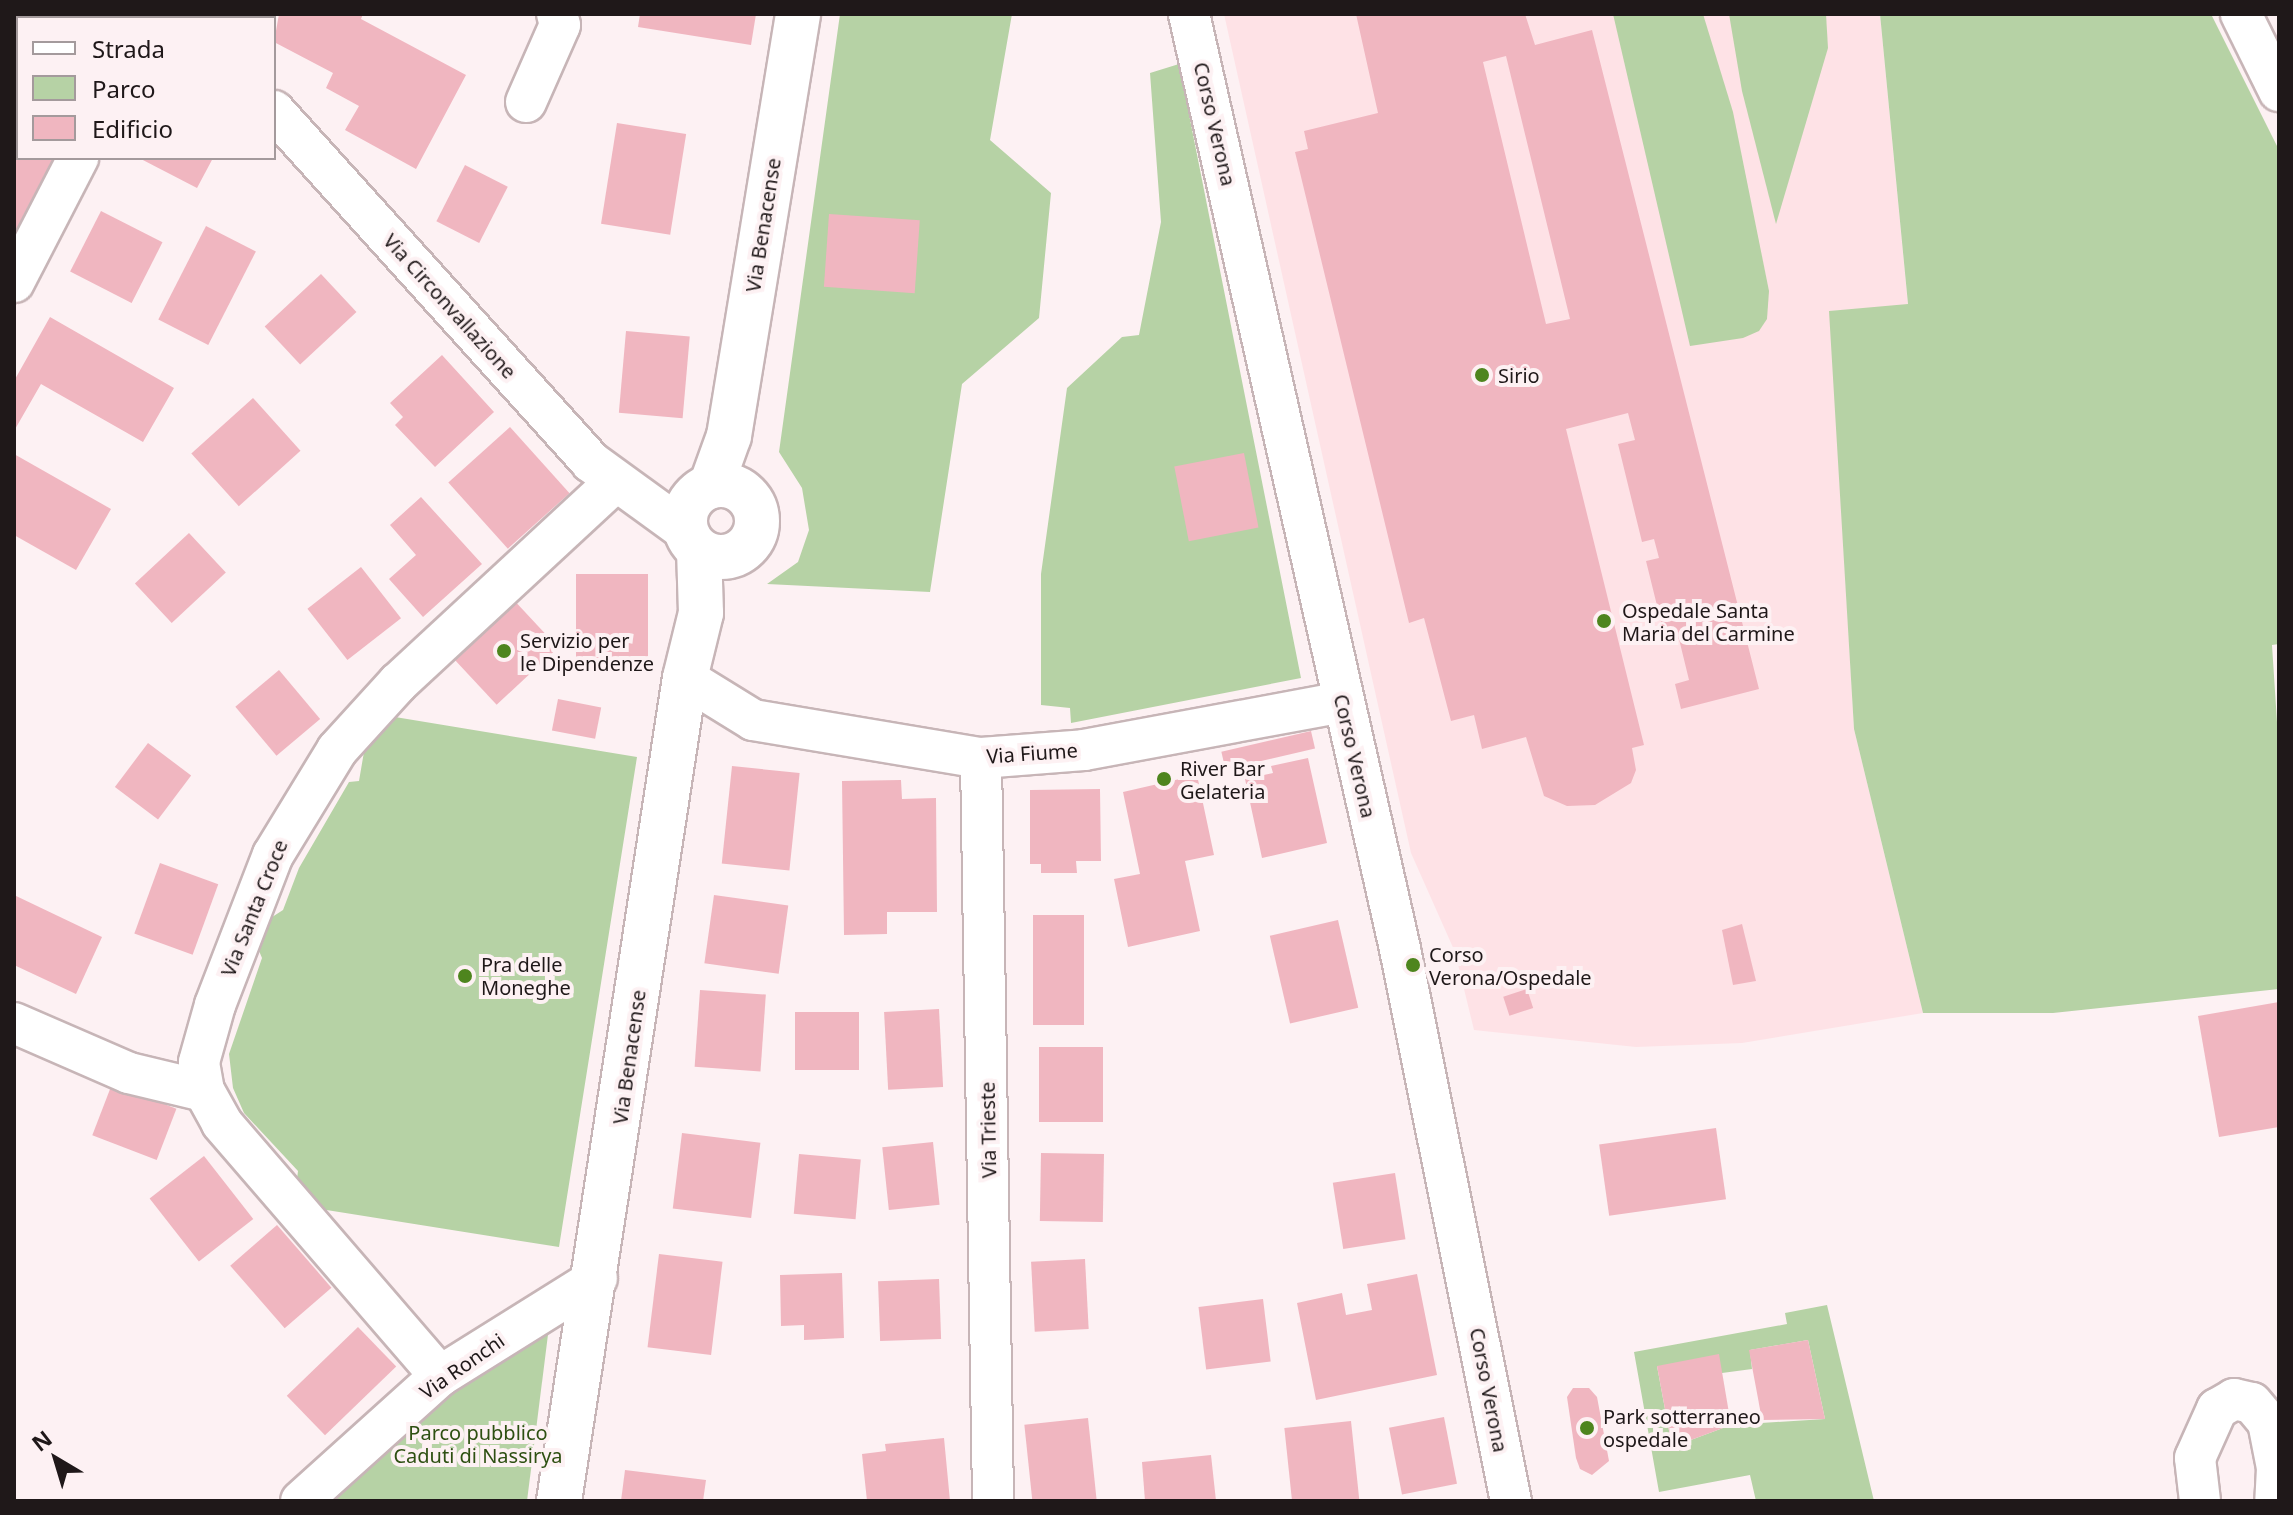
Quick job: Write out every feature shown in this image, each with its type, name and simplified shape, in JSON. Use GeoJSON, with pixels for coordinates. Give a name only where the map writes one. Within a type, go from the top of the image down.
{"type":"FeatureCollection","features":[{"type":"Feature","properties":{"kind":"main road","name":"Via Benacense"},"geometry":{"type":"LineString","coordinates":[[559,1501],[597,1278],[685,678],[701,613],[713,519],[798,14]]}},
{"type":"Feature","properties":{"kind":"street"},"geometry":{"type":"LineString","coordinates":[[526,102],[560,25],[557,14]]}},
{"type":"Feature","properties":{"kind":"street","name":"Corso Verona"},"geometry":{"type":"LineString","coordinates":[[1189,14],[1270,358],[1342,702],[1400,949],[1511,1501]]}},
{"type":"Feature","properties":{"kind":"street"},"geometry":{"type":"LineString","coordinates":[[2241,14],[2279,91]]}},
{"type":"Feature","properties":{"kind":"street","name":"Via Circonvallazione"},"geometry":{"type":"LineString","coordinates":[[276,113],[623,489]]}},
{"type":"Feature","properties":{"kind":"street"},"geometry":{"type":"LineString","coordinates":[[14,282],[77,160]]}},
{"type":"Feature","properties":{"kind":"street"},"geometry":{"type":"LineString","coordinates":[[623,489],[713,519]]}},
{"type":"Feature","properties":{"kind":"street","name":"Via Santa Croce"},"geometry":{"type":"LineString","coordinates":[[440,1376],[222,1123],[204,1091],[199,1062],[215,1005],[273,855],[314,783],[398,683],[623,489]]}},
{"type":"Feature","properties":{"kind":"street","name":"Via Fiume"},"geometry":{"type":"LineString","coordinates":[[685,678],[729,710],[753,720],[981,758],[1084,750],[1342,702]]}},
{"type":"Feature","properties":{"kind":"street","name":"Via Trieste"},"geometry":{"type":"LineString","coordinates":[[981,758],[993,1501]]}},
{"type":"Feature","properties":{"kind":"street"},"geometry":{"type":"LineString","coordinates":[[14,1023],[129,1073],[204,1091]]}},
{"type":"Feature","properties":{"kind":"street","name":"Via Ronchi"},"geometry":{"type":"LineString","coordinates":[[301,1501],[440,1376],[597,1278]]}},
{"type":"Feature","properties":{"kind":"street"},"geometry":{"type":"LineString","coordinates":[[2200,1501],[2195,1458],[2217,1409],[2234,1399],[2252,1403],[2268,1422],[2277,1468],[2275,1501]]}},
{"type":"Feature","properties":{"kind":"shaded area","name":"Ospedale Santa Maria del Carmine"},"geometry":{"type":"Polygon","coordinates":[[[1224,14],[1880,14],[1908,305],[1830,311],[1854,729],[1923,1013],[1742,1043],[1636,1047],[1474,1030],[1455,952],[1411,853],[1224,14]]]}},
{"type":"Feature","properties":{"kind":"green space"},"geometry":{"type":"Polygon","coordinates":[[[840,14],[1012,14],[990,140],[1051,193],[1039,318],[962,384],[930,592],[767,584],[798,562],[809,530],[802,488],[779,452],[840,14]]]}},
{"type":"Feature","properties":{"kind":"green space"},"geometry":{"type":"Polygon","coordinates":[[[1613,14],[1703,14],[1733,112],[1769,291],[1767,319],[1759,331],[1743,338],[1690,346],[1613,14]]]}},
{"type":"Feature","properties":{"kind":"green space"},"geometry":{"type":"Polygon","coordinates":[[[1729,14],[1826,14],[1828,48],[1776,224],[1742,91],[1729,14]]]}},
{"type":"Feature","properties":{"kind":"green space"},"geometry":{"type":"Polygon","coordinates":[[[1880,14],[2211,14],[2279,150],[2279,644],[2272,645],[2279,753],[2279,989],[2053,1013],[1923,1013],[1854,729],[1829,311],[1908,304],[1880,14]]]}},
{"type":"Feature","properties":{"kind":"green space"},"geometry":{"type":"Polygon","coordinates":[[[1179,64],[1301,678],[1071,723],[1070,708],[1041,705],[1041,574],[1067,388],[1122,337],[1139,335],[1161,222],[1150,73],[1179,64]]]}},
{"type":"Feature","properties":{"kind":"green space","name":"Pra delle Moneghe"},"geometry":{"type":"Polygon","coordinates":[[[395,717],[637,757],[559,1247],[314,1208],[296,1187],[298,1171],[244,1113],[233,1088],[229,1054],[262,958],[257,946],[266,921],[283,910],[299,868],[349,782],[359,781],[365,746],[395,717]]]}},
{"type":"Feature","properties":{"kind":"green space"},"geometry":{"type":"Polygon","coordinates":[[[1827,1305],[1874,1501],[1756,1501],[1750,1475],[1659,1492],[1634,1352],[1787,1324],[1785,1313],[1827,1305]],[[1808,1340],[1750,1350],[1752,1369],[1722,1373],[1657,1366],[1672,1447],[1731,1425],[1825,1419],[1808,1340]]]}},
{"type":"Feature","properties":{"kind":"green space","name":"Parco pubblico Caduti di Nassirya"},"geometry":{"type":"Polygon","coordinates":[[[551,1311],[527,1501],[328,1501],[509,1342],[551,1311]]]}},
{"type":"Feature","properties":{"kind":"building"},"geometry":{"type":"Polygon","coordinates":[[[14,14],[102,14],[16,16],[16,24],[14,14]]]}},
{"type":"Feature","properties":{"kind":"building"},"geometry":{"type":"Polygon","coordinates":[[[279,14],[363,14],[361,19],[466,75],[416,169],[345,130],[359,106],[326,88],[333,73],[276,43],[279,14]]]}},
{"type":"Feature","properties":{"kind":"building"},"geometry":{"type":"Polygon","coordinates":[[[640,14],[756,14],[751,45],[638,27],[640,14]]]}},
{"type":"Feature","properties":{"kind":"building"},"geometry":{"type":"Polygon","coordinates":[[[1356,14],[1525,14],[1535,45],[1592,30],[1759,689],[1681,709],[1675,684],[1689,680],[1679,639],[1666,642],[1646,561],[1659,558],[1654,539],[1642,542],[1618,444],[1635,440],[1628,413],[1566,429],[1644,745],[1632,748],[1636,770],[1631,783],[1595,805],[1567,806],[1544,796],[1526,737],[1482,749],[1474,715],[1451,721],[1424,618],[1409,623],[1295,152],[1308,149],[1304,131],[1378,113],[1356,14]],[[1506,56],[1483,62],[1546,324],[1570,319],[1506,56]]]}},
{"type":"Feature","properties":{"kind":"building"},"geometry":{"type":"Polygon","coordinates":[[[617,123],[686,134],[670,235],[601,224],[617,123]]]}},
{"type":"Feature","properties":{"kind":"building"},"geometry":{"type":"Polygon","coordinates":[[[14,137],[16,160],[54,160],[14,237],[14,137]]]}},
{"type":"Feature","properties":{"kind":"building"},"geometry":{"type":"Polygon","coordinates":[[[143,160],[212,160],[197,188],[143,160]]]}},
{"type":"Feature","properties":{"kind":"building"},"geometry":{"type":"Polygon","coordinates":[[[465,165],[508,187],[479,243],[436,221],[465,165]]]}},
{"type":"Feature","properties":{"kind":"building"},"geometry":{"type":"Polygon","coordinates":[[[101,211],[162,242],[132,303],[70,272],[101,211]]]}},
{"type":"Feature","properties":{"kind":"building"},"geometry":{"type":"Polygon","coordinates":[[[829,214],[920,220],[915,293],[824,287],[829,214]]]}},
{"type":"Feature","properties":{"kind":"building"},"geometry":{"type":"Polygon","coordinates":[[[206,226],[256,251],[208,345],[158,320],[206,226]]]}},
{"type":"Feature","properties":{"kind":"building"},"geometry":{"type":"Polygon","coordinates":[[[321,274],[356,312],[300,365],[265,327],[321,274]]]}},
{"type":"Feature","properties":{"kind":"building"},"geometry":{"type":"Polygon","coordinates":[[[50,317],[174,388],[143,442],[41,384],[14,431],[14,381],[50,317]]]}},
{"type":"Feature","properties":{"kind":"building"},"geometry":{"type":"Polygon","coordinates":[[[626,331],[690,337],[683,418],[619,413],[626,331]]]}},
{"type":"Feature","properties":{"kind":"building"},"geometry":{"type":"Polygon","coordinates":[[[442,355],[494,412],[435,467],[395,425],[403,417],[390,403],[442,355]]]}},
{"type":"Feature","properties":{"kind":"building"},"geometry":{"type":"Polygon","coordinates":[[[253,398],[301,451],[239,506],[191,454],[253,398]]]}},
{"type":"Feature","properties":{"kind":"building"},"geometry":{"type":"Polygon","coordinates":[[[510,427],[570,493],[508,549],[448,483],[510,427]]]}},
{"type":"Feature","properties":{"kind":"building"},"geometry":{"type":"Polygon","coordinates":[[[1244,453],[1259,528],[1189,541],[1174,467],[1244,453]]]}},
{"type":"Feature","properties":{"kind":"building"},"geometry":{"type":"Polygon","coordinates":[[[14,454],[111,509],[76,570],[14,535],[14,454]]]}},
{"type":"Feature","properties":{"kind":"building"},"geometry":{"type":"Polygon","coordinates":[[[421,497],[482,564],[423,617],[389,579],[416,555],[390,525],[421,497]]]}},
{"type":"Feature","properties":{"kind":"building"},"geometry":{"type":"Polygon","coordinates":[[[189,533],[226,572],[172,623],[135,583],[189,533]]]}},
{"type":"Feature","properties":{"kind":"building"},"geometry":{"type":"Polygon","coordinates":[[[361,567],[401,618],[347,660],[307,609],[361,567]]]}},
{"type":"Feature","properties":{"kind":"building"},"geometry":{"type":"Polygon","coordinates":[[[576,574],[648,574],[648,664],[576,664],[576,574]]]}},
{"type":"Feature","properties":{"kind":"building","name":"Servizio per le Dipendenze"},"geometry":{"type":"Polygon","coordinates":[[[511,597],[558,647],[497,705],[450,654],[511,597]]]}},
{"type":"Feature","properties":{"kind":"building"},"geometry":{"type":"Polygon","coordinates":[[[279,670],[320,719],[276,756],[235,707],[279,670]]]}},
{"type":"Feature","properties":{"kind":"building"},"geometry":{"type":"Polygon","coordinates":[[[558,699],[601,707],[595,739],[552,730],[558,699]]]}},
{"type":"Feature","properties":{"kind":"building"},"geometry":{"type":"Polygon","coordinates":[[[1311,731],[1315,749],[1225,769],[1221,752],[1311,731]]]}},
{"type":"Feature","properties":{"kind":"building"},"geometry":{"type":"Polygon","coordinates":[[[148,743],[191,775],[158,819],[115,787],[148,743]]]}},
{"type":"Feature","properties":{"kind":"building"},"geometry":{"type":"Polygon","coordinates":[[[1308,758],[1327,843],[1262,858],[1245,779],[1273,773],[1271,766],[1308,758]]]}},
{"type":"Feature","properties":{"kind":"building"},"geometry":{"type":"Polygon","coordinates":[[[732,766],[800,773],[789,871],[722,863],[732,766]]]}},
{"type":"Feature","properties":{"kind":"building"},"geometry":{"type":"Polygon","coordinates":[[[1197,775],[1214,855],[1185,861],[1200,931],[1128,947],[1114,879],[1140,874],[1123,792],[1197,775]]]}},
{"type":"Feature","properties":{"kind":"building"},"geometry":{"type":"Polygon","coordinates":[[[901,780],[902,799],[936,798],[937,912],[887,912],[887,934],[844,935],[842,781],[901,780]]]}},
{"type":"Feature","properties":{"kind":"building"},"geometry":{"type":"Polygon","coordinates":[[[1100,789],[1101,861],[1076,861],[1077,873],[1041,873],[1041,864],[1030,864],[1030,790],[1100,789]]]}},
{"type":"Feature","properties":{"kind":"building"},"geometry":{"type":"Polygon","coordinates":[[[160,863],[218,884],[193,955],[134,933],[160,863]]]}},
{"type":"Feature","properties":{"kind":"building"},"geometry":{"type":"Polygon","coordinates":[[[14,895],[102,937],[76,994],[14,965],[14,895]]]}},
{"type":"Feature","properties":{"kind":"building"},"geometry":{"type":"Polygon","coordinates":[[[714,895],[788,905],[779,974],[704,963],[714,895]]]}},
{"type":"Feature","properties":{"kind":"building"},"geometry":{"type":"Polygon","coordinates":[[[1033,915],[1084,915],[1084,1025],[1033,1025],[1033,915]]]}},
{"type":"Feature","properties":{"kind":"building"},"geometry":{"type":"Polygon","coordinates":[[[1338,920],[1358,1008],[1290,1023],[1270,936],[1338,920]]]}},
{"type":"Feature","properties":{"kind":"building"},"geometry":{"type":"Polygon","coordinates":[[[1742,924],[1756,981],[1733,985],[1722,930],[1742,924]]]}},
{"type":"Feature","properties":{"kind":"building"},"geometry":{"type":"Polygon","coordinates":[[[1527,989],[1533,1008],[1509,1016],[1503,997],[1527,989]]]}},
{"type":"Feature","properties":{"kind":"building"},"geometry":{"type":"Polygon","coordinates":[[[700,990],[766,995],[760,1071],[695,1067],[700,990]]]}},
{"type":"Feature","properties":{"kind":"building"},"geometry":{"type":"Polygon","coordinates":[[[2279,1002],[2279,1127],[2219,1137],[2198,1016],[2279,1002]]]}},
{"type":"Feature","properties":{"kind":"building"},"geometry":{"type":"Polygon","coordinates":[[[939,1009],[943,1087],[888,1090],[884,1012],[939,1009]]]}},
{"type":"Feature","properties":{"kind":"building"},"geometry":{"type":"Polygon","coordinates":[[[795,1012],[859,1012],[859,1070],[795,1070],[795,1012]]]}},
{"type":"Feature","properties":{"kind":"building"},"geometry":{"type":"Polygon","coordinates":[[[1039,1047],[1103,1047],[1103,1122],[1039,1122],[1039,1047]]]}},
{"type":"Feature","properties":{"kind":"building"},"geometry":{"type":"Polygon","coordinates":[[[112,1084],[176,1109],[157,1160],[92,1135],[112,1084]]]}},
{"type":"Feature","properties":{"kind":"building"},"geometry":{"type":"Polygon","coordinates":[[[1716,1128],[1726,1199],[1609,1216],[1599,1144],[1716,1128]]]}},
{"type":"Feature","properties":{"kind":"building"},"geometry":{"type":"Polygon","coordinates":[[[682,1133],[760,1143],[751,1218],[673,1208],[682,1133]]]}},
{"type":"Feature","properties":{"kind":"building"},"geometry":{"type":"Polygon","coordinates":[[[933,1142],[940,1205],[889,1210],[882,1147],[933,1142]]]}},
{"type":"Feature","properties":{"kind":"building"},"geometry":{"type":"Polygon","coordinates":[[[1041,1153],[1104,1154],[1103,1222],[1040,1221],[1041,1153]]]}},
{"type":"Feature","properties":{"kind":"building"},"geometry":{"type":"Polygon","coordinates":[[[799,1154],[861,1159],[856,1219],[794,1214],[799,1154]]]}},
{"type":"Feature","properties":{"kind":"building"},"geometry":{"type":"Polygon","coordinates":[[[204,1156],[253,1219],[199,1262],[150,1198],[204,1156]]]}},
{"type":"Feature","properties":{"kind":"building"},"geometry":{"type":"Polygon","coordinates":[[[1395,1173],[1405,1239],[1343,1249],[1333,1183],[1395,1173]]]}},
{"type":"Feature","properties":{"kind":"building"},"geometry":{"type":"Polygon","coordinates":[[[277,1225],[331,1288],[285,1328],[230,1266],[277,1225]]]}},
{"type":"Feature","properties":{"kind":"building"},"geometry":{"type":"Polygon","coordinates":[[[659,1254],[723,1262],[711,1355],[648,1347],[659,1254]]]}},
{"type":"Feature","properties":{"kind":"building"},"geometry":{"type":"Polygon","coordinates":[[[1085,1259],[1089,1329],[1035,1332],[1031,1262],[1085,1259]]]}},
{"type":"Feature","properties":{"kind":"building"},"geometry":{"type":"Polygon","coordinates":[[[842,1273],[844,1338],[804,1340],[804,1325],[781,1326],[780,1275],[842,1273]]]}},
{"type":"Feature","properties":{"kind":"building"},"geometry":{"type":"Polygon","coordinates":[[[1417,1274],[1437,1375],[1316,1400],[1297,1303],[1342,1293],[1346,1315],[1372,1310],[1367,1284],[1417,1274]]]}},
{"type":"Feature","properties":{"kind":"building"},"geometry":{"type":"Polygon","coordinates":[[[939,1279],[941,1339],[880,1341],[878,1281],[939,1279]]]}},
{"type":"Feature","properties":{"kind":"building"},"geometry":{"type":"Polygon","coordinates":[[[1263,1299],[1271,1362],[1206,1369],[1198,1307],[1263,1299]]]}},
{"type":"Feature","properties":{"kind":"building"},"geometry":{"type":"Polygon","coordinates":[[[358,1327],[396,1367],[325,1435],[287,1396],[358,1327]]]}},
{"type":"Feature","properties":{"kind":"building"},"geometry":{"type":"Polygon","coordinates":[[[1808,1340],[1825,1419],[1762,1420],[1749,1350],[1808,1340]]]}},
{"type":"Feature","properties":{"kind":"building"},"geometry":{"type":"Polygon","coordinates":[[[1719,1354],[1731,1425],[1672,1447],[1657,1366],[1719,1354]]]}},
{"type":"Feature","properties":{"kind":"building","name":"Park sotterraneo ospedale"},"geometry":{"type":"Polygon","coordinates":[[[1573,1388],[1589,1388],[1597,1397],[1609,1461],[1592,1475],[1580,1469],[1576,1458],[1567,1397],[1573,1388]]]}},
{"type":"Feature","properties":{"kind":"building"},"geometry":{"type":"Polygon","coordinates":[[[1444,1417],[1457,1484],[1402,1494],[1389,1428],[1444,1417]]]}},
{"type":"Feature","properties":{"kind":"building"},"geometry":{"type":"Polygon","coordinates":[[[1088,1418],[1097,1501],[1032,1501],[1024,1425],[1088,1418]]]}},
{"type":"Feature","properties":{"kind":"building"},"geometry":{"type":"Polygon","coordinates":[[[1351,1421],[1359,1501],[1292,1501],[1284,1428],[1351,1421]]]}},
{"type":"Feature","properties":{"kind":"building"},"geometry":{"type":"Polygon","coordinates":[[[944,1438],[950,1501],[867,1501],[862,1454],[886,1451],[885,1444],[944,1438]]]}},
{"type":"Feature","properties":{"kind":"building"},"geometry":{"type":"Polygon","coordinates":[[[1211,1455],[1216,1501],[1145,1501],[1142,1462],[1211,1455]]]}},
{"type":"Feature","properties":{"kind":"building"},"geometry":{"type":"Polygon","coordinates":[[[625,1470],[706,1480],[703,1501],[621,1501],[625,1470]]]}},
{"type":"Feature","properties":{"kind":"place","name":"Sirio"},"geometry":{"type":"Point","coordinates":[1482,375]}},
{"type":"Feature","properties":{"kind":"place","name":"Ospedale Santa Maria del Carmine"},"geometry":{"type":"Point","coordinates":[1604,621]}},
{"type":"Feature","properties":{"kind":"place","name":"Servizio per le Dipendenze"},"geometry":{"type":"Point","coordinates":[504,651]}},
{"type":"Feature","properties":{"kind":"place","name":"River Bar Gelateria"},"geometry":{"type":"Point","coordinates":[1164,779]}},
{"type":"Feature","properties":{"kind":"place","name":"Corso Verona/Ospedale"},"geometry":{"type":"Point","coordinates":[1413,965]}},
{"type":"Feature","properties":{"kind":"place","name":"Pra delle Moneghe"},"geometry":{"type":"Point","coordinates":[465,976]}},
{"type":"Feature","properties":{"kind":"place","name":"Park sotterraneo ospedale"},"geometry":{"type":"Point","coordinates":[1587,1428]}}]}
